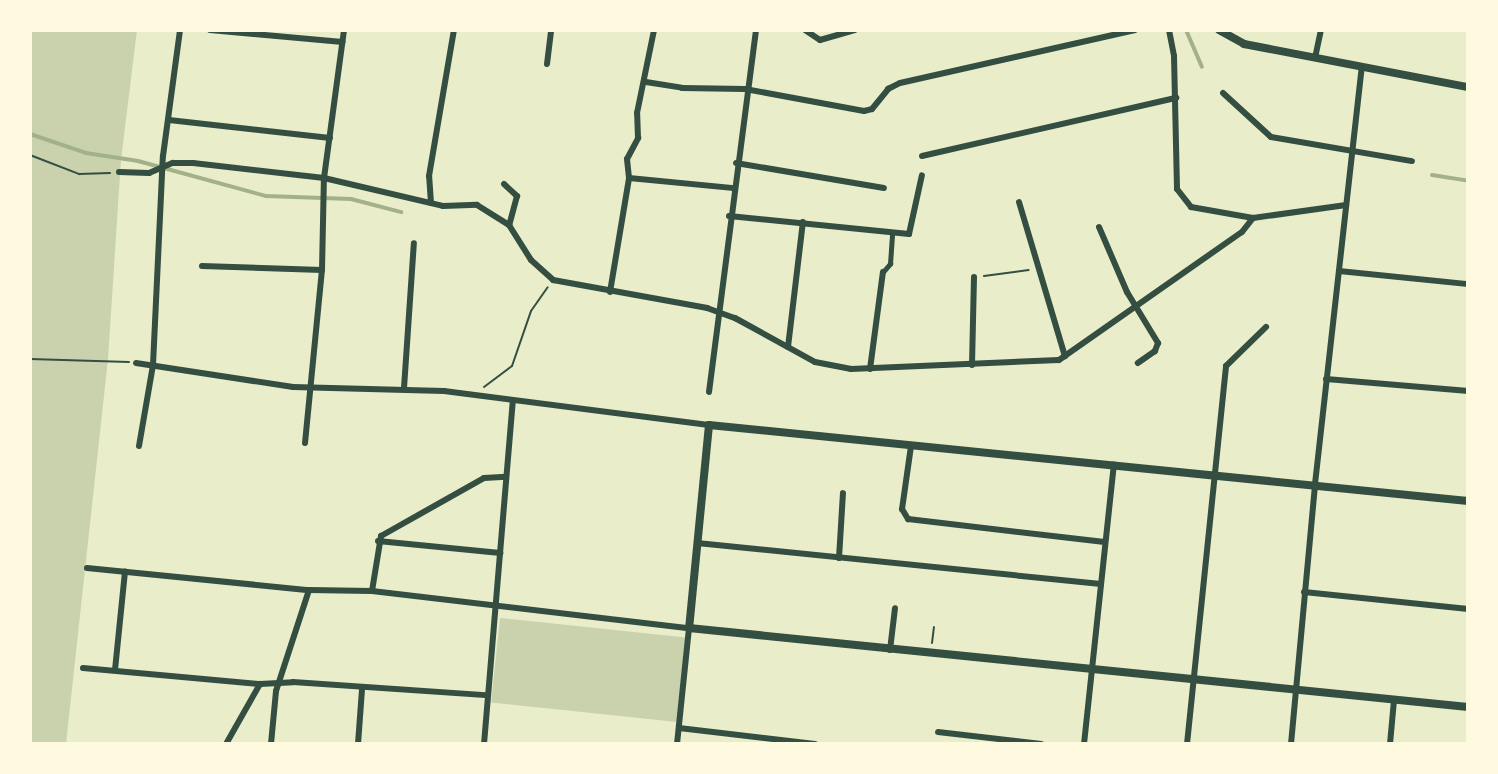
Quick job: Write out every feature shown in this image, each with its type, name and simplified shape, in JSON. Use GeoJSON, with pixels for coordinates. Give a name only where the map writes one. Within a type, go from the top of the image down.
{"type":"FeatureCollection","features":[{"type":"Feature","properties":{"kind":"street"},"geometry":{"type":"LineString","coordinates":[[139,447],[153,365],[163,167],[180,30]]}},
{"type":"Feature","properties":{"kind":"street"},"geometry":{"type":"LineString","coordinates":[[210,30],[271,33],[342,42]]}},
{"type":"Feature","properties":{"kind":"street"},"geometry":{"type":"LineString","coordinates":[[305,442],[322,270],[324,178],[344,30]]}},
{"type":"Feature","properties":{"kind":"street"},"geometry":{"type":"LineString","coordinates":[[431,203],[429,176],[454,30]]}},
{"type":"Feature","properties":{"kind":"street"},"geometry":{"type":"LineString","coordinates":[[547,64],[551,30]]}},
{"type":"Feature","properties":{"kind":"street"},"geometry":{"type":"LineString","coordinates":[[610,292],[629,178],[627,159],[638,138],[637,113],[646,82],[654,30]]}},
{"type":"Feature","properties":{"kind":"street"},"geometry":{"type":"LineString","coordinates":[[709,392],[732,188],[745,89],[756,30]]}},
{"type":"Feature","properties":{"kind":"street"},"geometry":{"type":"LineString","coordinates":[[806,30],[820,40],[855,30]]}},
{"type":"Feature","properties":{"kind":"street"},"geometry":{"type":"LineString","coordinates":[[646,82],[682,88],[745,89],[864,111],[872,109],[888,89],[900,84],[1134,30]]}},
{"type":"Feature","properties":{"kind":"street"},"geometry":{"type":"LineString","coordinates":[[1169,30],[1176,98],[1175,178],[1182,199],[1197,210],[1253,218],[1346,205]]}},
{"type":"Feature","properties":{"kind":"street"},"geometry":{"type":"LineString","coordinates":[[1219,30],[1244,44],[1468,87]]}},
{"type":"Feature","properties":{"kind":"street"},"geometry":{"type":"LineString","coordinates":[[1315,58],[1321,30]]}},
{"type":"Feature","properties":{"kind":"street"},"geometry":{"type":"LineString","coordinates":[[1292,744],[1315,484],[1362,67]]}},
{"type":"Feature","properties":{"kind":"street"},"geometry":{"type":"LineString","coordinates":[[1223,93],[1271,136],[1412,161]]}},
{"type":"Feature","properties":{"kind":"street"},"geometry":{"type":"LineString","coordinates":[[922,156],[1176,98]]}},
{"type":"Feature","properties":{"kind":"street"},"geometry":{"type":"LineString","coordinates":[[168,120],[330,138]]}},
{"type":"Feature","properties":{"kind":"street"},"geometry":{"type":"LineString","coordinates":[[736,162],[884,188]]}},
{"type":"Feature","properties":{"kind":"street"},"geometry":{"type":"LineString","coordinates":[[119,172],[149,173],[163,167],[193,163],[324,178],[431,203],[477,205],[509,225],[531,260],[553,280],[717,312],[825,365],[870,369],[1049,362],[1065,356],[1242,232],[1253,218]]}},
{"type":"Feature","properties":{"kind":"street"},"geometry":{"type":"LineString","coordinates":[[729,216],[892,233],[911,231],[922,175]]}},
{"type":"Feature","properties":{"kind":"street"},"geometry":{"type":"LineString","coordinates":[[629,178],[732,188]]}},
{"type":"Feature","properties":{"kind":"street"},"geometry":{"type":"LineString","coordinates":[[504,184],[517,196],[509,225]]}},
{"type":"Feature","properties":{"kind":"street"},"geometry":{"type":"LineString","coordinates":[[1019,202],[1041,269],[1065,356]]}},
{"type":"Feature","properties":{"kind":"street"},"geometry":{"type":"LineString","coordinates":[[788,347],[803,222]]}},
{"type":"Feature","properties":{"kind":"street"},"geometry":{"type":"LineString","coordinates":[[1099,227],[1135,307],[1158,343],[1155,351],[1138,363]]}},
{"type":"Feature","properties":{"kind":"street"},"geometry":{"type":"LineString","coordinates":[[870,369],[884,272],[890,264],[892,233]]}},
{"type":"Feature","properties":{"kind":"street"},"geometry":{"type":"LineString","coordinates":[[404,388],[412,313],[414,243]]}},
{"type":"Feature","properties":{"kind":"street"},"geometry":{"type":"LineString","coordinates":[[202,266],[322,270]]}},
{"type":"Feature","properties":{"kind":"street"},"geometry":{"type":"LineString","coordinates":[[1339,272],[1468,284]]}},
{"type":"Feature","properties":{"kind":"street"},"geometry":{"type":"LineString","coordinates":[[972,365],[974,277]]}},
{"type":"Feature","properties":{"kind":"street"},"geometry":{"type":"LineString","coordinates":[[1187,744],[1226,366],[1266,327]]}},
{"type":"Feature","properties":{"kind":"street"},"geometry":{"type":"LineString","coordinates":[[136,363],[293,387],[404,388],[479,395],[709,425],[1468,501]]}},
{"type":"Feature","properties":{"kind":"street"},"geometry":{"type":"LineString","coordinates":[[1326,379],[1468,391]]}},
{"type":"Feature","properties":{"kind":"street"},"geometry":{"type":"LineString","coordinates":[[484,744],[486,695],[513,401]]}},
{"type":"Feature","properties":{"kind":"street"},"geometry":{"type":"LineString","coordinates":[[677,744],[709,425]]}},
{"type":"Feature","properties":{"kind":"street"},"geometry":{"type":"LineString","coordinates":[[911,446],[902,509],[908,519],[1105,542]]}},
{"type":"Feature","properties":{"kind":"street"},"geometry":{"type":"LineString","coordinates":[[1084,744],[1094,672],[1114,465]]}},
{"type":"Feature","properties":{"kind":"street"},"geometry":{"type":"LineString","coordinates":[[372,591],[378,541],[387,531],[484,478],[506,477]]}},
{"type":"Feature","properties":{"kind":"street"},"geometry":{"type":"LineString","coordinates":[[839,558],[843,493]]}},
{"type":"Feature","properties":{"kind":"street"},"geometry":{"type":"LineString","coordinates":[[378,541],[500,553]]}},
{"type":"Feature","properties":{"kind":"street"},"geometry":{"type":"LineString","coordinates":[[697,543],[1101,584]]}},
{"type":"Feature","properties":{"kind":"street"},"geometry":{"type":"LineString","coordinates":[[87,568],[309,590],[372,591],[1094,672],[1468,707]]}},
{"type":"Feature","properties":{"kind":"street"},"geometry":{"type":"LineString","coordinates":[[116,670],[125,572]]}},
{"type":"Feature","properties":{"kind":"street"},"geometry":{"type":"LineString","coordinates":[[271,744],[278,682],[309,590]]}},
{"type":"Feature","properties":{"kind":"street"},"geometry":{"type":"LineString","coordinates":[[1304,592],[1468,609]]}},
{"type":"Feature","properties":{"kind":"street"},"geometry":{"type":"LineString","coordinates":[[890,650],[895,608]]}},
{"type":"Feature","properties":{"kind":"street"},"geometry":{"type":"LineString","coordinates":[[83,668],[260,684],[278,682],[486,695]]}},
{"type":"Feature","properties":{"kind":"street"},"geometry":{"type":"LineString","coordinates":[[226,744],[260,684]]}},
{"type":"Feature","properties":{"kind":"street"},"geometry":{"type":"LineString","coordinates":[[358,744],[362,689]]}},
{"type":"Feature","properties":{"kind":"street"},"geometry":{"type":"LineString","coordinates":[[1390,744],[1394,700]]}},
{"type":"Feature","properties":{"kind":"street"},"geometry":{"type":"LineString","coordinates":[[678,728],[815,744]]}},
{"type":"Feature","properties":{"kind":"street"},"geometry":{"type":"LineString","coordinates":[[938,732],[1041,744]]}},
{"type":"Feature","properties":{"kind":"path"},"geometry":{"type":"LineString","coordinates":[[30,155],[79,174],[119,172]]}},
{"type":"Feature","properties":{"kind":"path"},"geometry":{"type":"LineString","coordinates":[[974,277],[1041,269]]}},
{"type":"Feature","properties":{"kind":"path"},"geometry":{"type":"LineString","coordinates":[[479,395],[487,383],[505,375],[512,366],[531,311],[553,280]]}},
{"type":"Feature","properties":{"kind":"path"},"geometry":{"type":"LineString","coordinates":[[30,359],[64,362],[100,358],[136,363]]}},
{"type":"Feature","properties":{"kind":"green space"},"geometry":{"type":"Polygon","coordinates":[[[30,30],[137,30],[121,160],[108,359],[66,744],[30,744],[30,30]]]}},
{"type":"Feature","properties":{"kind":"green space"},"geometry":{"type":"Polygon","coordinates":[[[500,618],[686,638],[677,722],[491,703],[500,618]]]}},
{"type":"Feature","properties":{"kind":"waterway"},"geometry":{"type":"LineString","coordinates":[[1186,30],[1202,67]]}},
{"type":"Feature","properties":{"kind":"waterway"},"geometry":{"type":"LineString","coordinates":[[30,134],[86,153],[138,161],[266,196],[351,199],[401,212]]}},
{"type":"Feature","properties":{"kind":"waterway"},"geometry":{"type":"LineString","coordinates":[[1432,175],[1468,181]]}}]}
